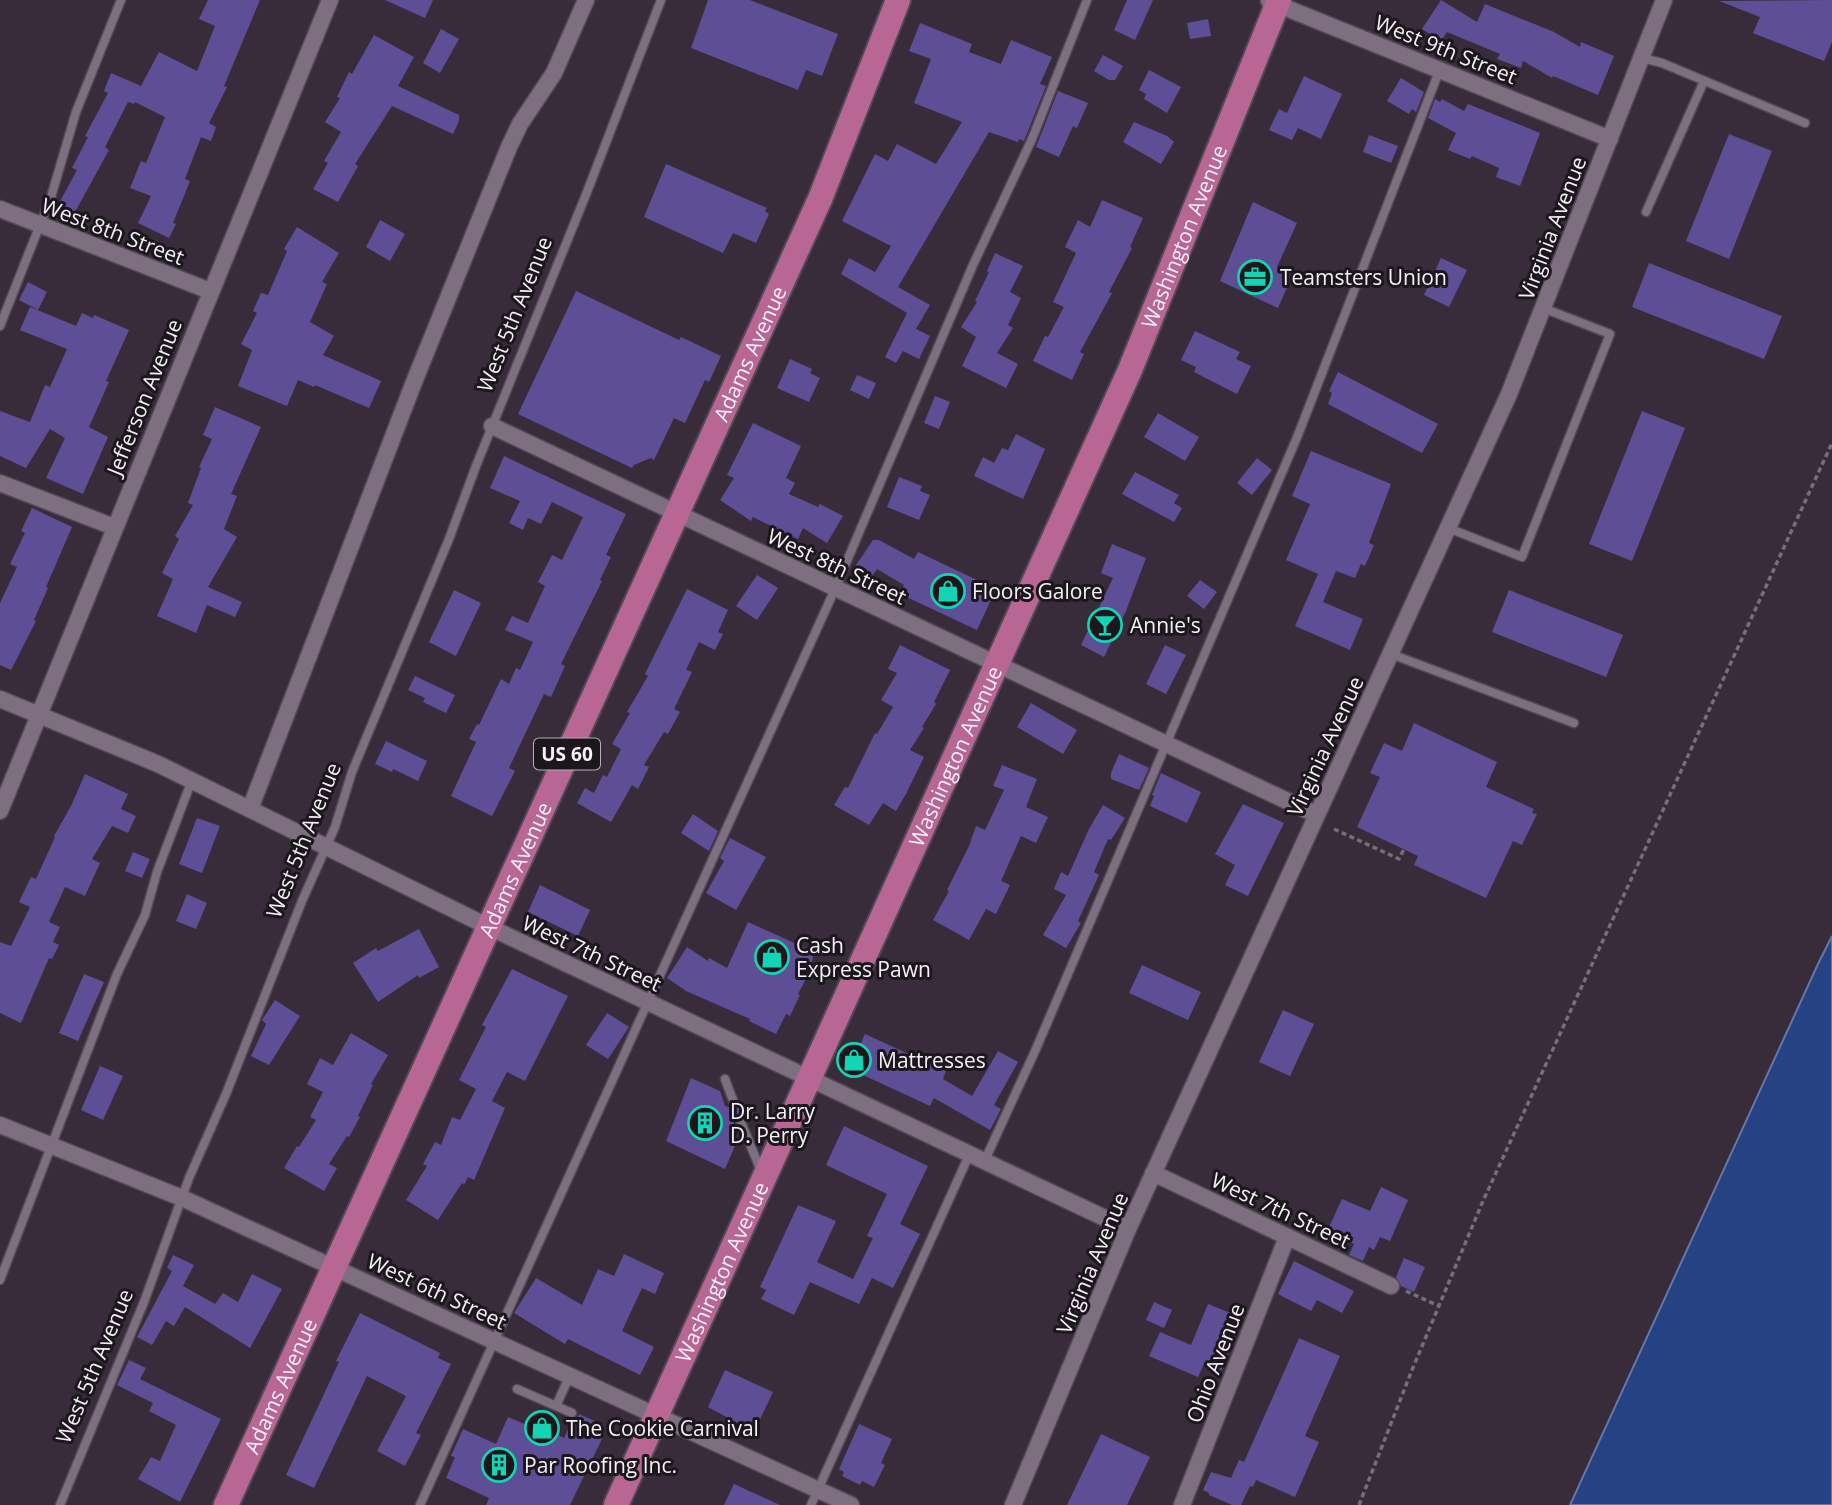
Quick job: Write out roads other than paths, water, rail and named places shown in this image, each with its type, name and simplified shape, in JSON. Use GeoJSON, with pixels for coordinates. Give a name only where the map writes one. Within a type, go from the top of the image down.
{"type":"FeatureCollection","features":[{"type":"Feature","properties":{"kind":"main road","name":"Adams Avenue"},"geometry":{"type":"LineString","coordinates":[[226,1505],[820,199],[898,0]]}},
{"type":"Feature","properties":{"kind":"main road","name":"Washington Avenue"},"geometry":{"type":"LineString","coordinates":[[615,1505],[1155,313],[1274,1]]}},
{"type":"Feature","properties":{"kind":"street","name":"Jefferson Avenue"},"geometry":{"type":"LineString","coordinates":[[0,811],[330,0]]}},
{"type":"Feature","properties":{"kind":"street"},"geometry":{"type":"LineString","coordinates":[[250,809],[409,395],[509,147],[520,124],[554,73],[586,0]]}},
{"type":"Feature","properties":{"kind":"street","name":"Virginia Avenue"},"geometry":{"type":"LineString","coordinates":[[1013,1505],[1153,1173],[1509,394],[1664,0]]}},
{"type":"Feature","properties":{"kind":"street","name":"West 9th Street"},"geometry":{"type":"LineString","coordinates":[[1274,1],[1610,139]]}},
{"type":"Feature","properties":{"kind":"street","name":"West 8th Street"},"geometry":{"type":"LineString","coordinates":[[0,209],[210,291]]}},
{"type":"Feature","properties":{"kind":"street","name":"West 8th Street"},"geometry":{"type":"LineString","coordinates":[[492,426],[1317,815]]}},
{"type":"Feature","properties":{"kind":"street"},"geometry":{"type":"LineString","coordinates":[[0,483],[114,527]]}},
{"type":"Feature","properties":{"kind":"street","name":"West 7th Street"},"geometry":{"type":"LineString","coordinates":[[0,699],[192,780],[489,927],[1128,1229]]}},
{"type":"Feature","properties":{"kind":"street","name":"West 6th Street"},"geometry":{"type":"LineString","coordinates":[[0,1125],[182,1198],[851,1505]]}},
{"type":"Feature","properties":{"kind":"street","name":"West 7th Street"},"geometry":{"type":"LineString","coordinates":[[1153,1173],[1397,1288]]}},
{"type":"Feature","properties":{"kind":"street","name":"Ohio Avenue"},"geometry":{"type":"LineString","coordinates":[[1182,1505],[1287,1237]]}},
{"type":"Feature","properties":{"kind":"lane"},"geometry":{"type":"LineString","coordinates":[[0,326],[51,197],[76,112],[121,0]]}},
{"type":"Feature","properties":{"kind":"lane","name":"West 5th Avenue"},"geometry":{"type":"LineString","coordinates":[[61,1505],[144,1303],[182,1198],[302,901],[327,846],[352,772],[440,563],[661,0]]}},
{"type":"Feature","properties":{"kind":"lane"},"geometry":{"type":"LineString","coordinates":[[420,1505],[835,589],[973,265],[1032,139],[1087,0]]}},
{"type":"Feature","properties":{"kind":"lane"},"geometry":{"type":"LineString","coordinates":[[1642,58],[1662,63],[1805,123]]}},
{"type":"Feature","properties":{"kind":"lane"},"geometry":{"type":"LineString","coordinates":[[985,1160],[1037,1049],[1298,435],[1440,69]]}},
{"type":"Feature","properties":{"kind":"lane"},"geometry":{"type":"LineString","coordinates":[[1646,212],[1704,81]]}},
{"type":"Feature","properties":{"kind":"lane"},"geometry":{"type":"LineString","coordinates":[[1448,528],[1522,557],[1610,334],[1543,308]]}},
{"type":"Feature","properties":{"kind":"lane"},"geometry":{"type":"LineString","coordinates":[[1391,654],[1574,723]]}},
{"type":"Feature","properties":{"kind":"lane"},"geometry":{"type":"LineString","coordinates":[[0,1280],[122,962],[145,915],[157,872],[192,780]]}},
{"type":"Feature","properties":{"kind":"lane"},"geometry":{"type":"LineString","coordinates":[[725,1079],[734,1103]]}},
{"type":"Feature","properties":{"kind":"lane"},"geometry":{"type":"LineString","coordinates":[[741,1122],[764,1178]]}},
{"type":"Feature","properties":{"kind":"lane"},"geometry":{"type":"LineString","coordinates":[[811,1505],[970,1153]]}},
{"type":"Feature","properties":{"kind":"lane"},"geometry":{"type":"LineString","coordinates":[[556,1406],[570,1375]]}},
{"type":"Feature","properties":{"kind":"lane"},"geometry":{"type":"LineString","coordinates":[[517,1389],[572,1413]]}},
{"type":"Feature","properties":{"kind":"water"},"geometry":{"type":"Polygon","coordinates":[[[1832,936],[1832,1505],[1570,1505],[1818,964],[1832,936]]]}},
{"type":"Feature","properties":{"kind":"place","name":"Teamsters Union"},"geometry":{"type":"Point","coordinates":[1255,277]}},
{"type":"Feature","properties":{"kind":"place","name":"Floors Galore"},"geometry":{"type":"Point","coordinates":[948,591]}},
{"type":"Feature","properties":{"kind":"place","name":"Annie's"},"geometry":{"type":"Point","coordinates":[1105,625]}},
{"type":"Feature","properties":{"kind":"place","name":"Cash Express Pawn"},"geometry":{"type":"Point","coordinates":[772,957]}},
{"type":"Feature","properties":{"kind":"place","name":"Mattresses"},"geometry":{"type":"Point","coordinates":[854,1060]}},
{"type":"Feature","properties":{"kind":"place","name":"Dr. Larry D. Perry"},"geometry":{"type":"Point","coordinates":[705,1123]}},
{"type":"Feature","properties":{"kind":"place","name":"The Cookie Carnival"},"geometry":{"type":"Point","coordinates":[542,1428]}},
{"type":"Feature","properties":{"kind":"place","name":"Par Roofing Inc."},"geometry":{"type":"Point","coordinates":[499,1465]}}]}
